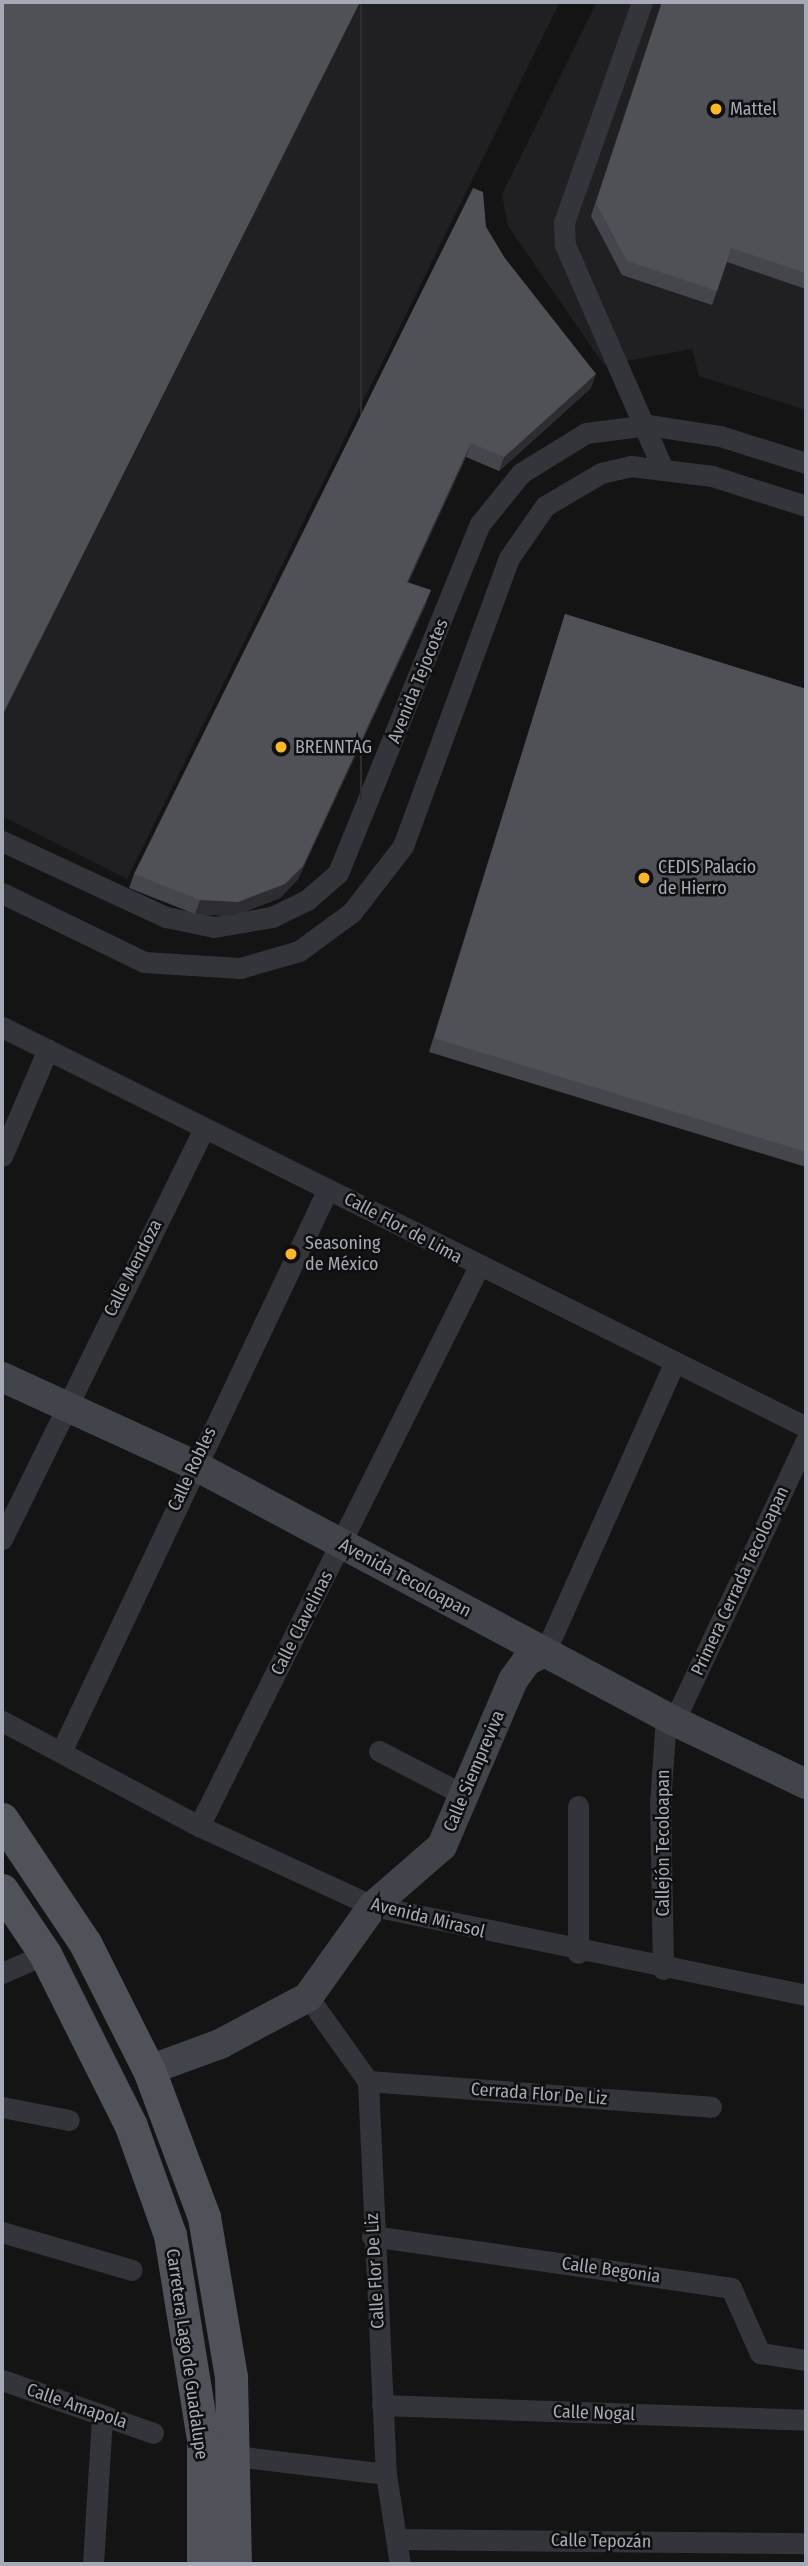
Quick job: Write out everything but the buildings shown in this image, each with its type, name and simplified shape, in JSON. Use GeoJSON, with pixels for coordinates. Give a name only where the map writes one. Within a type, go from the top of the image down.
{"type":"FeatureCollection","features":[{"type":"Feature","properties":{"kind":"main road","name":"Carretera Lago de Guadalupe"},"geometry":{"type":"LineString","coordinates":[[2,1819],[85,1943],[149,2070],[204,2217],[222,2301],[235,2456],[235,2564]]}},
{"type":"Feature","properties":{"kind":"main road","name":"Carretera Lago de Guadalupe"},"geometry":{"type":"LineString","coordinates":[[2,1890],[45,1954],[131,2126],[170,2235],[203,2440],[203,2564]]}},
{"type":"Feature","properties":{"kind":"street"},"geometry":{"type":"LineString","coordinates":[[642,2],[564,222],[565,245],[648,425],[662,467]]}},
{"type":"Feature","properties":{"kind":"street","name":"Avenida Tejocotes"},"geometry":{"type":"LineString","coordinates":[[2,841],[166,918],[214,928],[244,927],[307,900],[338,873],[357,833],[481,524],[499,496],[521,473],[586,433],[648,425],[720,436],[806,463]]}},
{"type":"Feature","properties":{"kind":"street"},"geometry":{"type":"LineString","coordinates":[[2,893],[144,962],[240,968],[299,951],[352,912],[403,846],[525,530],[545,506],[601,473],[662,467],[806,506]]}},
{"type":"Feature","properties":{"kind":"street","name":"Calle Flor de Lima"},"geometry":{"type":"LineString","coordinates":[[2,1027],[328,1189],[478,1268],[806,1427]]}},
{"type":"Feature","properties":{"kind":"street"},"geometry":{"type":"LineString","coordinates":[[2,1156],[48,1049]]}},
{"type":"Feature","properties":{"kind":"street","name":"Calle Mendoza"},"geometry":{"type":"LineString","coordinates":[[2,1539],[62,1407],[204,1129]]}},
{"type":"Feature","properties":{"kind":"street","name":"Calle Robles"},"geometry":{"type":"LineString","coordinates":[[61,1752],[194,1465],[328,1189]]}},
{"type":"Feature","properties":{"kind":"street","name":"Calle Clavelinas"},"geometry":{"type":"LineString","coordinates":[[199,1826],[478,1268]]}},
{"type":"Feature","properties":{"kind":"street","name":"Calle Siempreviva"},"geometry":{"type":"LineString","coordinates":[[149,2070],[220,2044],[308,1997],[373,1906],[442,1846],[466,1796],[513,1680],[527,1661],[545,1652],[675,1362]]}},
{"type":"Feature","properties":{"kind":"street","name":"Avenida Tecoloapan"},"geometry":{"type":"LineString","coordinates":[[2,1377],[62,1407],[194,1465],[670,1719],[806,1784]]}},
{"type":"Feature","properties":{"kind":"street","name":"Primera Cerrada Tecoloapan"},"geometry":{"type":"LineString","coordinates":[[670,1719],[800,1472],[806,1441]]}},
{"type":"Feature","properties":{"kind":"street","name":"Callejón Tecoloapan"},"geometry":{"type":"LineString","coordinates":[[663,1969],[660,1804],[670,1719]]}},
{"type":"Feature","properties":{"kind":"street","name":"Avenida Mirasol"},"geometry":{"type":"LineString","coordinates":[[2,1721],[199,1826],[373,1906],[578,1952],[806,1995]]}},
{"type":"Feature","properties":{"kind":"street"},"geometry":{"type":"LineString","coordinates":[[380,1751],[466,1796]]}},
{"type":"Feature","properties":{"kind":"street"},"geometry":{"type":"LineString","coordinates":[[578,1806],[578,1952]]}},
{"type":"Feature","properties":{"kind":"street"},"geometry":{"type":"LineString","coordinates":[[2,1973],[45,1954]]}},
{"type":"Feature","properties":{"kind":"street"},"geometry":{"type":"LineString","coordinates":[[308,1997],[368,2081]]}},
{"type":"Feature","properties":{"kind":"street","name":"Cerrada Flor De Liz"},"geometry":{"type":"LineString","coordinates":[[368,2081],[711,2108]]}},
{"type":"Feature","properties":{"kind":"street","name":"Calle Flor De Liz"},"geometry":{"type":"LineString","coordinates":[[368,2081],[372,2236],[386,2474],[400,2564]]}},
{"type":"Feature","properties":{"kind":"street"},"geometry":{"type":"LineString","coordinates":[[2,2107],[69,2120]]}},
{"type":"Feature","properties":{"kind":"street"},"geometry":{"type":"LineString","coordinates":[[2,2232],[132,2270]]}},
{"type":"Feature","properties":{"kind":"street","name":"Calle Begonia"},"geometry":{"type":"LineString","coordinates":[[372,2236],[731,2288],[760,2353],[806,2360]]}},
{"type":"Feature","properties":{"kind":"street","name":"Calle Amapola"},"geometry":{"type":"LineString","coordinates":[[2,2380],[153,2433]]}},
{"type":"Feature","properties":{"kind":"street","name":"Calle Nogal"},"geometry":{"type":"LineString","coordinates":[[382,2405],[806,2420]]}},
{"type":"Feature","properties":{"kind":"street"},"geometry":{"type":"LineString","coordinates":[[93,2564],[102,2415]]}},
{"type":"Feature","properties":{"kind":"street"},"geometry":{"type":"LineString","coordinates":[[235,2456],[386,2474]]}},
{"type":"Feature","properties":{"kind":"street","name":"Calle Tepozán"},"geometry":{"type":"LineString","coordinates":[[396,2539],[806,2543]]}},
{"type":"Feature","properties":{"kind":"shaded area"},"geometry":{"type":"Polygon","coordinates":[[[2,2],[560,2],[127,879],[2,816],[2,2]]]}},
{"type":"Feature","properties":{"kind":"shaded area"},"geometry":{"type":"Polygon","coordinates":[[[597,2],[806,2],[806,410],[699,376],[692,349],[604,365],[508,226],[502,194],[597,2]]]}},
{"type":"Feature","properties":{"kind":"place","name":"Mattel"},"geometry":{"type":"Point","coordinates":[716,109]}},
{"type":"Feature","properties":{"kind":"place","name":"BRENNTAG"},"geometry":{"type":"Point","coordinates":[281,747]}},
{"type":"Feature","properties":{"kind":"place","name":"CEDIS Palacio de Hierro"},"geometry":{"type":"Point","coordinates":[644,878]}},
{"type":"Feature","properties":{"kind":"place","name":"Seasoning de México"},"geometry":{"type":"Point","coordinates":[291,1254]}}]}
